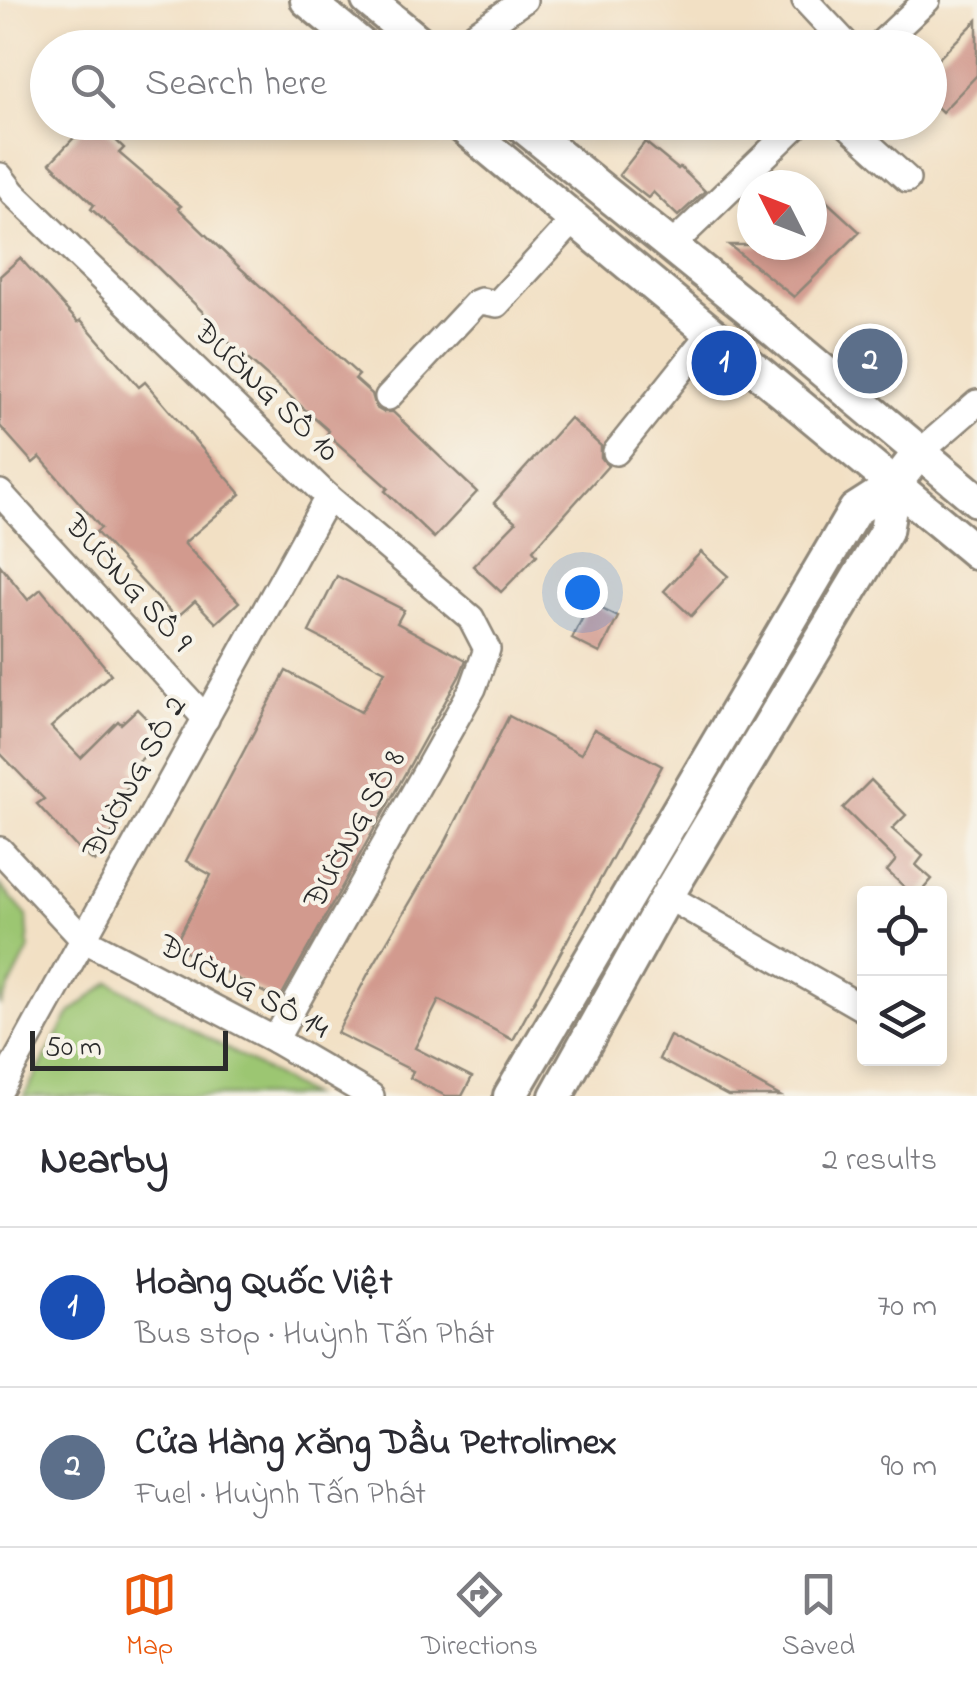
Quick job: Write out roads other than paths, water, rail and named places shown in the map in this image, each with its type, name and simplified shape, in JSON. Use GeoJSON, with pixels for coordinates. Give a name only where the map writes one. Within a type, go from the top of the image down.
{"type":"FeatureCollection","features":[{"type":"Feature","properties":{"kind":"main road"},"geometry":{"type":"LineString","coordinates":[[307,0],[343,30]]}},
{"type":"Feature","properties":{"kind":"main road"},"geometry":{"type":"LineString","coordinates":[[368,0],[404,30]]}},
{"type":"Feature","properties":{"kind":"main road"},"geometry":{"type":"LineString","coordinates":[[485,140],[977,552]]}},
{"type":"Feature","properties":{"kind":"main road"},"geometry":{"type":"LineString","coordinates":[[540,140],[977,500]]}},
{"type":"Feature","properties":{"kind":"main road"},"geometry":{"type":"LineString","coordinates":[[510,1096],[855,510],[894,485],[919,452]]}},
{"type":"Feature","properties":{"kind":"main road"},"geometry":{"type":"LineString","coordinates":[[556,1096],[667,896],[886,531],[894,485]]}},
{"type":"Feature","properties":{"kind":"street"},"geometry":{"type":"LineString","coordinates":[[481,30],[524,0]]}},
{"type":"Feature","properties":{"kind":"street"},"geometry":{"type":"LineString","coordinates":[[805,0],[833,30]]}},
{"type":"Feature","properties":{"kind":"street"},"geometry":{"type":"LineString","coordinates":[[895,30],[927,0]]}},
{"type":"Feature","properties":{"kind":"street"},"geometry":{"type":"LineString","coordinates":[[671,246],[781,140]]}},
{"type":"Feature","properties":{"kind":"street"},"geometry":{"type":"LineString","coordinates":[[864,140],[908,179]]}},
{"type":"Feature","properties":{"kind":"street","name":"ĐƯỜNG SỐ 10"},"geometry":{"type":"LineString","coordinates":[[4,191],[328,498],[471,618],[487,649]]}},
{"type":"Feature","properties":{"kind":"street"},"geometry":{"type":"LineString","coordinates":[[388,397],[476,303],[497,304],[575,219]]}},
{"type":"Feature","properties":{"kind":"street"},"geometry":{"type":"LineString","coordinates":[[616,452],[711,333]]}},
{"type":"Feature","properties":{"kind":"street"},"geometry":{"type":"LineString","coordinates":[[919,452],[977,404]]}},
{"type":"Feature","properties":{"kind":"street","name":"ĐƯỜNG SỐ 9"},"geometry":{"type":"LineString","coordinates":[[0,493],[206,719]]}},
{"type":"Feature","properties":{"kind":"street","name":"ĐƯỜNG SỐ 2"},"geometry":{"type":"LineString","coordinates":[[3,1081],[328,498]]}},
{"type":"Feature","properties":{"kind":"street","name":"ĐƯỜNG SỐ 8"},"geometry":{"type":"LineString","coordinates":[[275,1040],[474,688],[487,649]]}},
{"type":"Feature","properties":{"kind":"street","name":"ĐƯỜNG SỐ 14"},"geometry":{"type":"LineString","coordinates":[[0,850],[84,939],[275,1040],[371,1096]]}},
{"type":"Feature","properties":{"kind":"street"},"geometry":{"type":"LineString","coordinates":[[667,896],[857,1005]]}},
{"type":"Feature","properties":{"kind":"place","name":"Cửa Hàng Xăng Dầu Petrolimex"},"geometry":{"type":"Point","coordinates":[870,361]}},
{"type":"Feature","properties":{"kind":"place","name":"Hoàng Quốc Việt"},"geometry":{"type":"Point","coordinates":[724,363]}}]}
